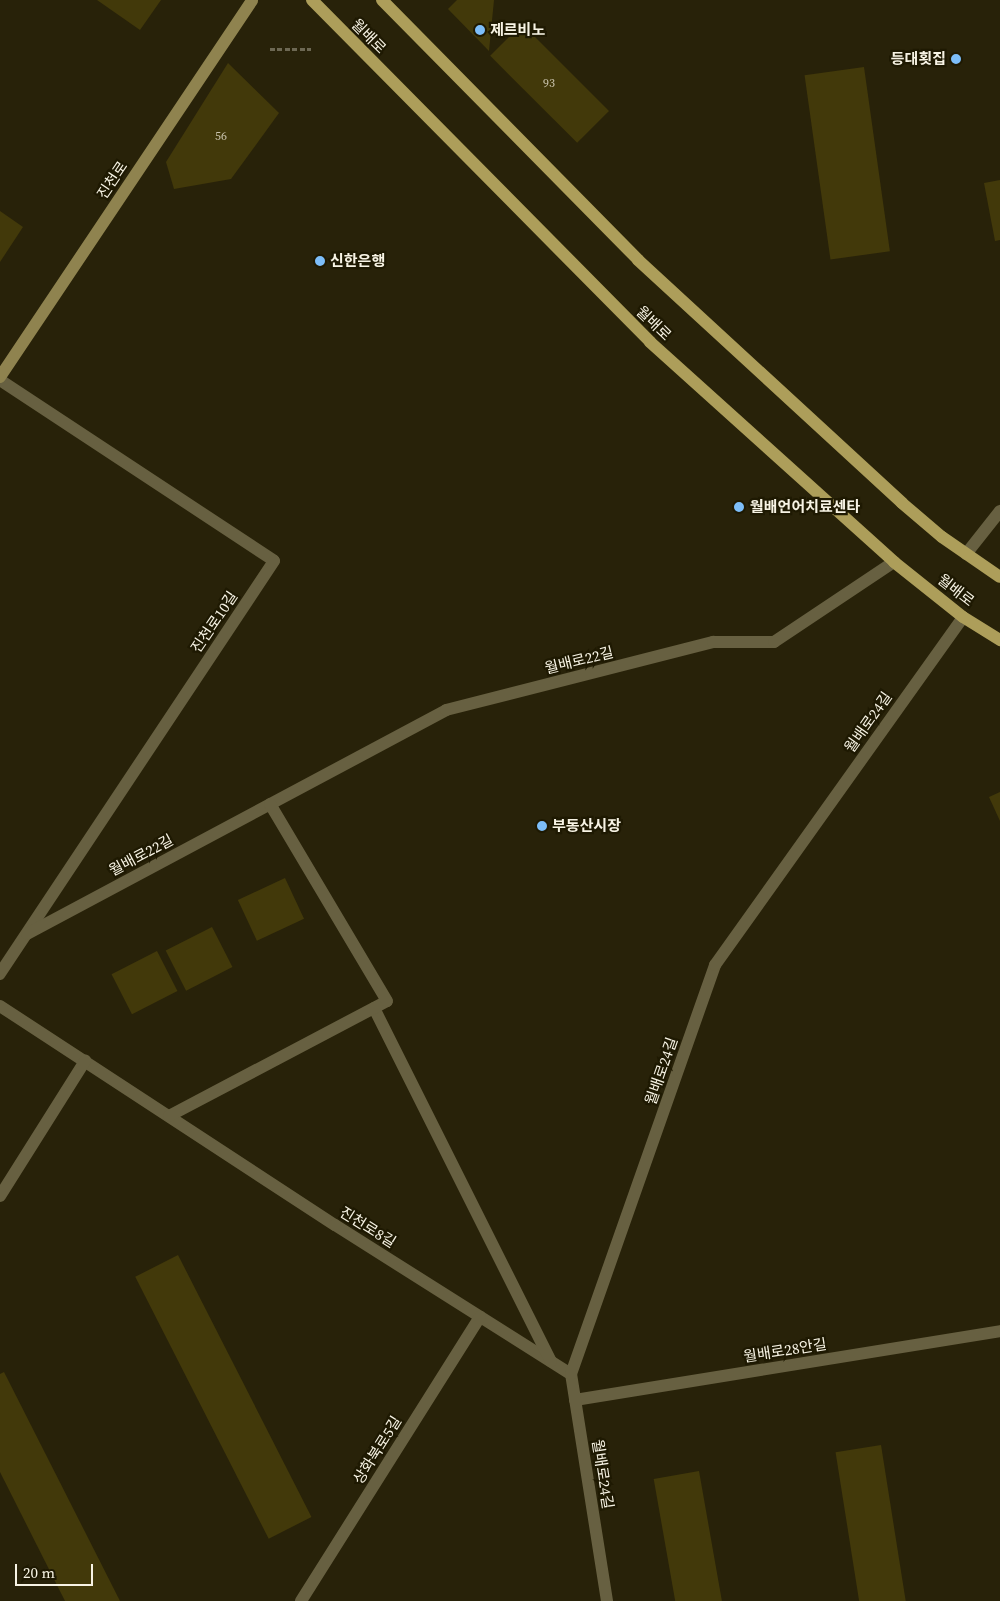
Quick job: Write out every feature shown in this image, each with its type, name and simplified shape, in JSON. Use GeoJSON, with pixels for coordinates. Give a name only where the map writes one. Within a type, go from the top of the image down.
{"type":"FeatureCollection","features":[{"type":"Feature","properties":{"kind":"main road","name":"진천로"},"geometry":{"type":"LineString","coordinates":[[0,378],[252,0]]}},
{"type":"Feature","properties":{"kind":"main road","name":"월배로"},"geometry":{"type":"LineString","coordinates":[[312,0],[650,342],[894,562],[963,617],[1000,640]]}},
{"type":"Feature","properties":{"kind":"main road"},"geometry":{"type":"LineString","coordinates":[[382,0],[638,260],[902,503],[966,554],[1000,577]]}},
{"type":"Feature","properties":{"kind":"street","name":"진천로10길"},"geometry":{"type":"LineString","coordinates":[[0,378],[274,562],[0,974]]}},
{"type":"Feature","properties":{"kind":"street"},"geometry":{"type":"LineString","coordinates":[[966,554],[1000,511]]}},
{"type":"Feature","properties":{"kind":"street","name":"월배로22길"},"geometry":{"type":"LineString","coordinates":[[27,934],[446,710],[713,642],[774,642],[894,562]]}},
{"type":"Feature","properties":{"kind":"street","name":"월배로24길"},"geometry":{"type":"LineString","coordinates":[[607,1601],[571,1374],[715,965],[963,617]]}},
{"type":"Feature","properties":{"kind":"street"},"geometry":{"type":"LineString","coordinates":[[169,1116],[387,1002],[270,804]]}},
{"type":"Feature","properties":{"kind":"street","name":"진천로8길"},"geometry":{"type":"LineString","coordinates":[[0,1006],[571,1374]]}},
{"type":"Feature","properties":{"kind":"street"},"geometry":{"type":"LineString","coordinates":[[374,1008],[552,1362]]}},
{"type":"Feature","properties":{"kind":"street"},"geometry":{"type":"LineString","coordinates":[[0,1196],[85,1062]]}},
{"type":"Feature","properties":{"kind":"street","name":"상화북로5길"},"geometry":{"type":"LineString","coordinates":[[301,1601],[480,1317]]}},
{"type":"Feature","properties":{"kind":"street","name":"월배로28안길"},"geometry":{"type":"LineString","coordinates":[[575,1400],[1000,1331]]}},
{"type":"Feature","properties":{"kind":"path"},"geometry":{"type":"LineString","coordinates":[[270,49],[310,49]]}},
{"type":"Feature","properties":{"kind":"building"},"geometry":{"type":"Polygon","coordinates":[[[97,0],[161,0],[140,30],[97,0]]]}},
{"type":"Feature","properties":{"kind":"building","name":"제르비노"},"geometry":{"type":"Polygon","coordinates":[[[457,0],[494,0],[489,51],[448,9],[457,0]]]}},
{"type":"Feature","properties":{"kind":"building"},"geometry":{"type":"Polygon","coordinates":[[[522,24],[609,111],[577,143],[490,56],[522,24]]]}},
{"type":"Feature","properties":{"kind":"building"},"geometry":{"type":"Polygon","coordinates":[[[228,63],[279,113],[231,179],[174,189],[166,162],[228,63]]]}},
{"type":"Feature","properties":{"kind":"building"},"geometry":{"type":"Polygon","coordinates":[[[864,67],[890,251],[830,260],[805,75],[864,67]]]}},
{"type":"Feature","properties":{"kind":"building"},"geometry":{"type":"Polygon","coordinates":[[[1000,180],[1000,240],[995,241],[984,183],[1000,180]]]}},
{"type":"Feature","properties":{"kind":"building"},"geometry":{"type":"Polygon","coordinates":[[[0,211],[23,227],[0,262],[0,211]]]}},
{"type":"Feature","properties":{"kind":"building"},"geometry":{"type":"Polygon","coordinates":[[[1000,792],[1000,821],[989,797],[1000,792]]]}},
{"type":"Feature","properties":{"kind":"building"},"geometry":{"type":"Polygon","coordinates":[[[285,878],[304,919],[257,941],[238,900],[285,878]]]}},
{"type":"Feature","properties":{"kind":"building"},"geometry":{"type":"Polygon","coordinates":[[[212,927],[232,967],[186,991],[166,951],[212,927]]]}},
{"type":"Feature","properties":{"kind":"building"},"geometry":{"type":"Polygon","coordinates":[[[157,951],[177,991],[132,1014],[112,974],[157,951]]]}},
{"type":"Feature","properties":{"kind":"building"},"geometry":{"type":"Polygon","coordinates":[[[178,1255],[311,1517],[269,1539],[135,1277],[178,1255]]]}},
{"type":"Feature","properties":{"kind":"building"},"geometry":{"type":"Polygon","coordinates":[[[4,1372],[120,1601],[65,1601],[0,1472],[0,1374],[4,1372]]]}},
{"type":"Feature","properties":{"kind":"building"},"geometry":{"type":"Polygon","coordinates":[[[881,1445],[906,1601],[859,1601],[836,1452],[881,1445]]]}},
{"type":"Feature","properties":{"kind":"building"},"geometry":{"type":"Polygon","coordinates":[[[699,1471],[722,1601],[675,1601],[654,1479],[699,1471]]]}},
{"type":"Feature","properties":{"kind":"place","name":"제르비노"},"geometry":{"type":"Point","coordinates":[480,30]}},
{"type":"Feature","properties":{"kind":"place","name":"등대횟집"},"geometry":{"type":"Point","coordinates":[956,59]}},
{"type":"Feature","properties":{"kind":"place","name":"신한은행"},"geometry":{"type":"Point","coordinates":[320,261]}},
{"type":"Feature","properties":{"kind":"place","name":"월배언어치료센타"},"geometry":{"type":"Point","coordinates":[739,507]}},
{"type":"Feature","properties":{"kind":"place","name":"부동산시장"},"geometry":{"type":"Point","coordinates":[542,826]}}]}
